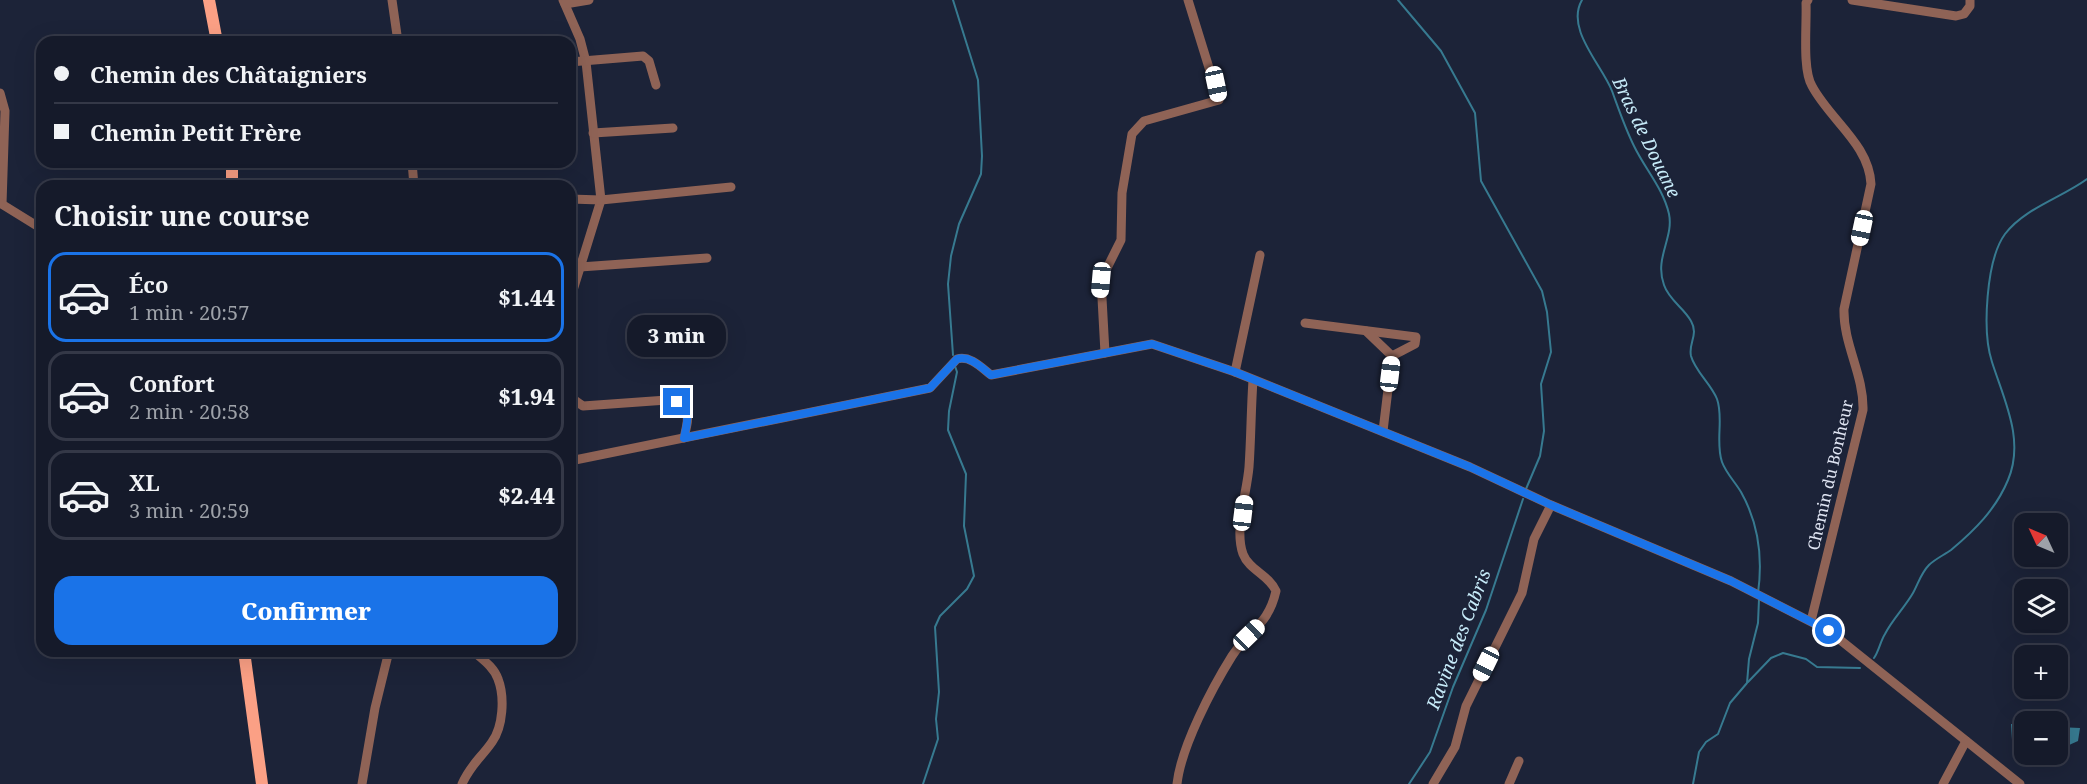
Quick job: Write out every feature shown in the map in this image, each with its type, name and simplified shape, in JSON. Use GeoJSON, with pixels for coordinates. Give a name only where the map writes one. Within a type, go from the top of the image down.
{"type":"FeatureCollection","features":[{"type":"Feature","properties":{"kind":"main road"},"geometry":{"type":"LineString","coordinates":[[209,0],[216,36]]}},
{"type":"Feature","properties":{"kind":"main road"},"geometry":{"type":"LineString","coordinates":[[245,657],[262,784]]}},
{"type":"Feature","properties":{"kind":"street"},"geometry":{"type":"LineString","coordinates":[[392,0],[397,36]]}},
{"type":"Feature","properties":{"kind":"street"},"geometry":{"type":"LineString","coordinates":[[576,280],[601,200],[586,62],[580,39],[564,2],[589,0]]}},
{"type":"Feature","properties":{"kind":"street"},"geometry":{"type":"LineString","coordinates":[[1105,353],[1101,280],[1121,240],[1122,193],[1132,134],[1144,121],[1219,100],[1188,0]]}},
{"type":"Feature","properties":{"kind":"street","name":"Chemin du Bonheur"},"geometry":{"type":"LineString","coordinates":[[1808,0],[1806,3],[1807,42],[1811,85],[1862,153],[1870,168],[1871,184],[1844,309],[1843,330],[1863,393],[1863,410],[1811,621]]}},
{"type":"Feature","properties":{"kind":"street"},"geometry":{"type":"LineString","coordinates":[[1852,0],[1956,16],[1964,15],[1970,6],[1970,0]]}},
{"type":"Feature","properties":{"kind":"street"},"geometry":{"type":"LineString","coordinates":[[576,62],[643,56],[649,61],[656,85]]}},
{"type":"Feature","properties":{"kind":"street"},"geometry":{"type":"LineString","coordinates":[[0,93],[5,111],[1,204],[36,225]]}},
{"type":"Feature","properties":{"kind":"street"},"geometry":{"type":"LineString","coordinates":[[593,133],[673,128]]}},
{"type":"Feature","properties":{"kind":"street"},"geometry":{"type":"LineString","coordinates":[[576,200],[601,200],[731,187]]}},
{"type":"Feature","properties":{"kind":"street"},"geometry":{"type":"LineString","coordinates":[[1235,372],[1260,255]]}},
{"type":"Feature","properties":{"kind":"street"},"geometry":{"type":"LineString","coordinates":[[580,267],[707,258]]}},
{"type":"Feature","properties":{"kind":"street"},"geometry":{"type":"LineString","coordinates":[[1305,323],[1416,338],[1415,344],[1392,356]]}},
{"type":"Feature","properties":{"kind":"street"},"geometry":{"type":"LineString","coordinates":[[1366,331],[1392,356]]}},
{"type":"Feature","properties":{"kind":"street"},"geometry":{"type":"LineString","coordinates":[[576,460],[930,388],[957,359],[962,357],[974,362],[991,375],[1152,344],[1235,372],[1383,431],[1720,576],[1811,621],[1829,631],[2020,784]]}},
{"type":"Feature","properties":{"kind":"street"},"geometry":{"type":"LineString","coordinates":[[1383,431],[1392,356]]}},
{"type":"Feature","properties":{"kind":"street"},"geometry":{"type":"LineString","coordinates":[[1177,784],[1191,735],[1233,655],[1267,617],[1276,591],[1272,582],[1251,566],[1243,555],[1240,536],[1249,468],[1253,380]]}},
{"type":"Feature","properties":{"kind":"street"},"geometry":{"type":"LineString","coordinates":[[576,401],[583,406],[667,400],[677,402],[685,407],[689,416],[684,438]]}},
{"type":"Feature","properties":{"kind":"street"},"geometry":{"type":"LineString","coordinates":[[1433,784],[1455,747],[1466,706],[1522,593],[1534,539],[1551,505]]}},
{"type":"Feature","properties":{"kind":"street"},"geometry":{"type":"LineString","coordinates":[[362,784],[388,657]]}},
{"type":"Feature","properties":{"kind":"street"},"geometry":{"type":"LineString","coordinates":[[462,784],[478,756],[491,744],[500,729],[498,678],[480,657]]}},
{"type":"Feature","properties":{"kind":"street"},"geometry":{"type":"LineString","coordinates":[[1944,784],[1966,741]]}},
{"type":"Feature","properties":{"kind":"street"},"geometry":{"type":"LineString","coordinates":[[1509,784],[1519,761]]}},
{"type":"Feature","properties":{"kind":"water"},"geometry":{"type":"Polygon","coordinates":[[[2011,724],[2014,724],[2013,756],[2011,724]]]}},
{"type":"Feature","properties":{"kind":"water"},"geometry":{"type":"Polygon","coordinates":[[[2068,727],[2080,728],[2078,741],[2068,746],[2068,727]]]}},
{"type":"Feature","properties":{"kind":"waterway"},"geometry":{"type":"LineString","coordinates":[[953,0],[978,80],[982,156],[981,174],[959,224],[951,256],[948,284],[953,355]]}},
{"type":"Feature","properties":{"kind":"waterway","name":"Ravine des Cabris"},"geometry":{"type":"LineString","coordinates":[[1398,0],[1441,51],[1475,113],[1481,181],[1542,291],[1547,312],[1551,352],[1541,384],[1544,431],[1540,456],[1526,489]]}},
{"type":"Feature","properties":{"kind":"waterway","name":"Bras de Douane"},"geometry":{"type":"LineString","coordinates":[[1582,0],[1578,11],[1581,35],[1612,91],[1634,146],[1658,187],[1669,214],[1669,231],[1661,266],[1664,285],[1669,295],[1691,321],[1694,331],[1691,356],[1717,399],[1720,414],[1719,446],[1722,462],[1741,492],[1756,529],[1760,554],[1758,593]]}},
{"type":"Feature","properties":{"kind":"waterway"},"geometry":{"type":"LineString","coordinates":[[1874,658],[1883,637],[1915,590],[1926,568],[1951,550],[1984,518],[2003,491],[2013,465],[2014,435],[2007,405],[1992,362],[1987,333],[1990,278],[1999,246],[2005,234],[2023,217],[2087,179]]}},
{"type":"Feature","properties":{"kind":"waterway"},"geometry":{"type":"LineString","coordinates":[[923,784],[938,739],[936,719],[939,692],[935,627],[940,616],[967,589],[974,576],[964,526],[966,474],[948,430],[949,411],[957,372],[955,366]]}},
{"type":"Feature","properties":{"kind":"waterway","name":"Ravine des Cabris"},"geometry":{"type":"LineString","coordinates":[[1409,784],[1430,752],[1453,687],[1486,610],[1523,499]]}},
{"type":"Feature","properties":{"kind":"waterway","name":"Bras de Douane"},"geometry":{"type":"LineString","coordinates":[[1693,784],[1699,752],[1706,742],[1718,734],[1730,703],[1747,683],[1749,659],[1758,623],[1759,599]]}},
{"type":"Feature","properties":{"kind":"waterway"},"geometry":{"type":"LineString","coordinates":[[1748,682],[1771,658],[1783,653],[1806,659],[1817,667],[1860,668]]}},
{"type":"Feature","properties":{"kind":"route"},"geometry":{"type":"LineString","coordinates":[[677,402],[685,407],[689,416],[684,438],[930,388],[957,359],[962,357],[974,362],[991,375],[1152,344],[1235,372],[1470,467],[1551,505],[1646,543],[1731,581],[1829,631]]}}]}
